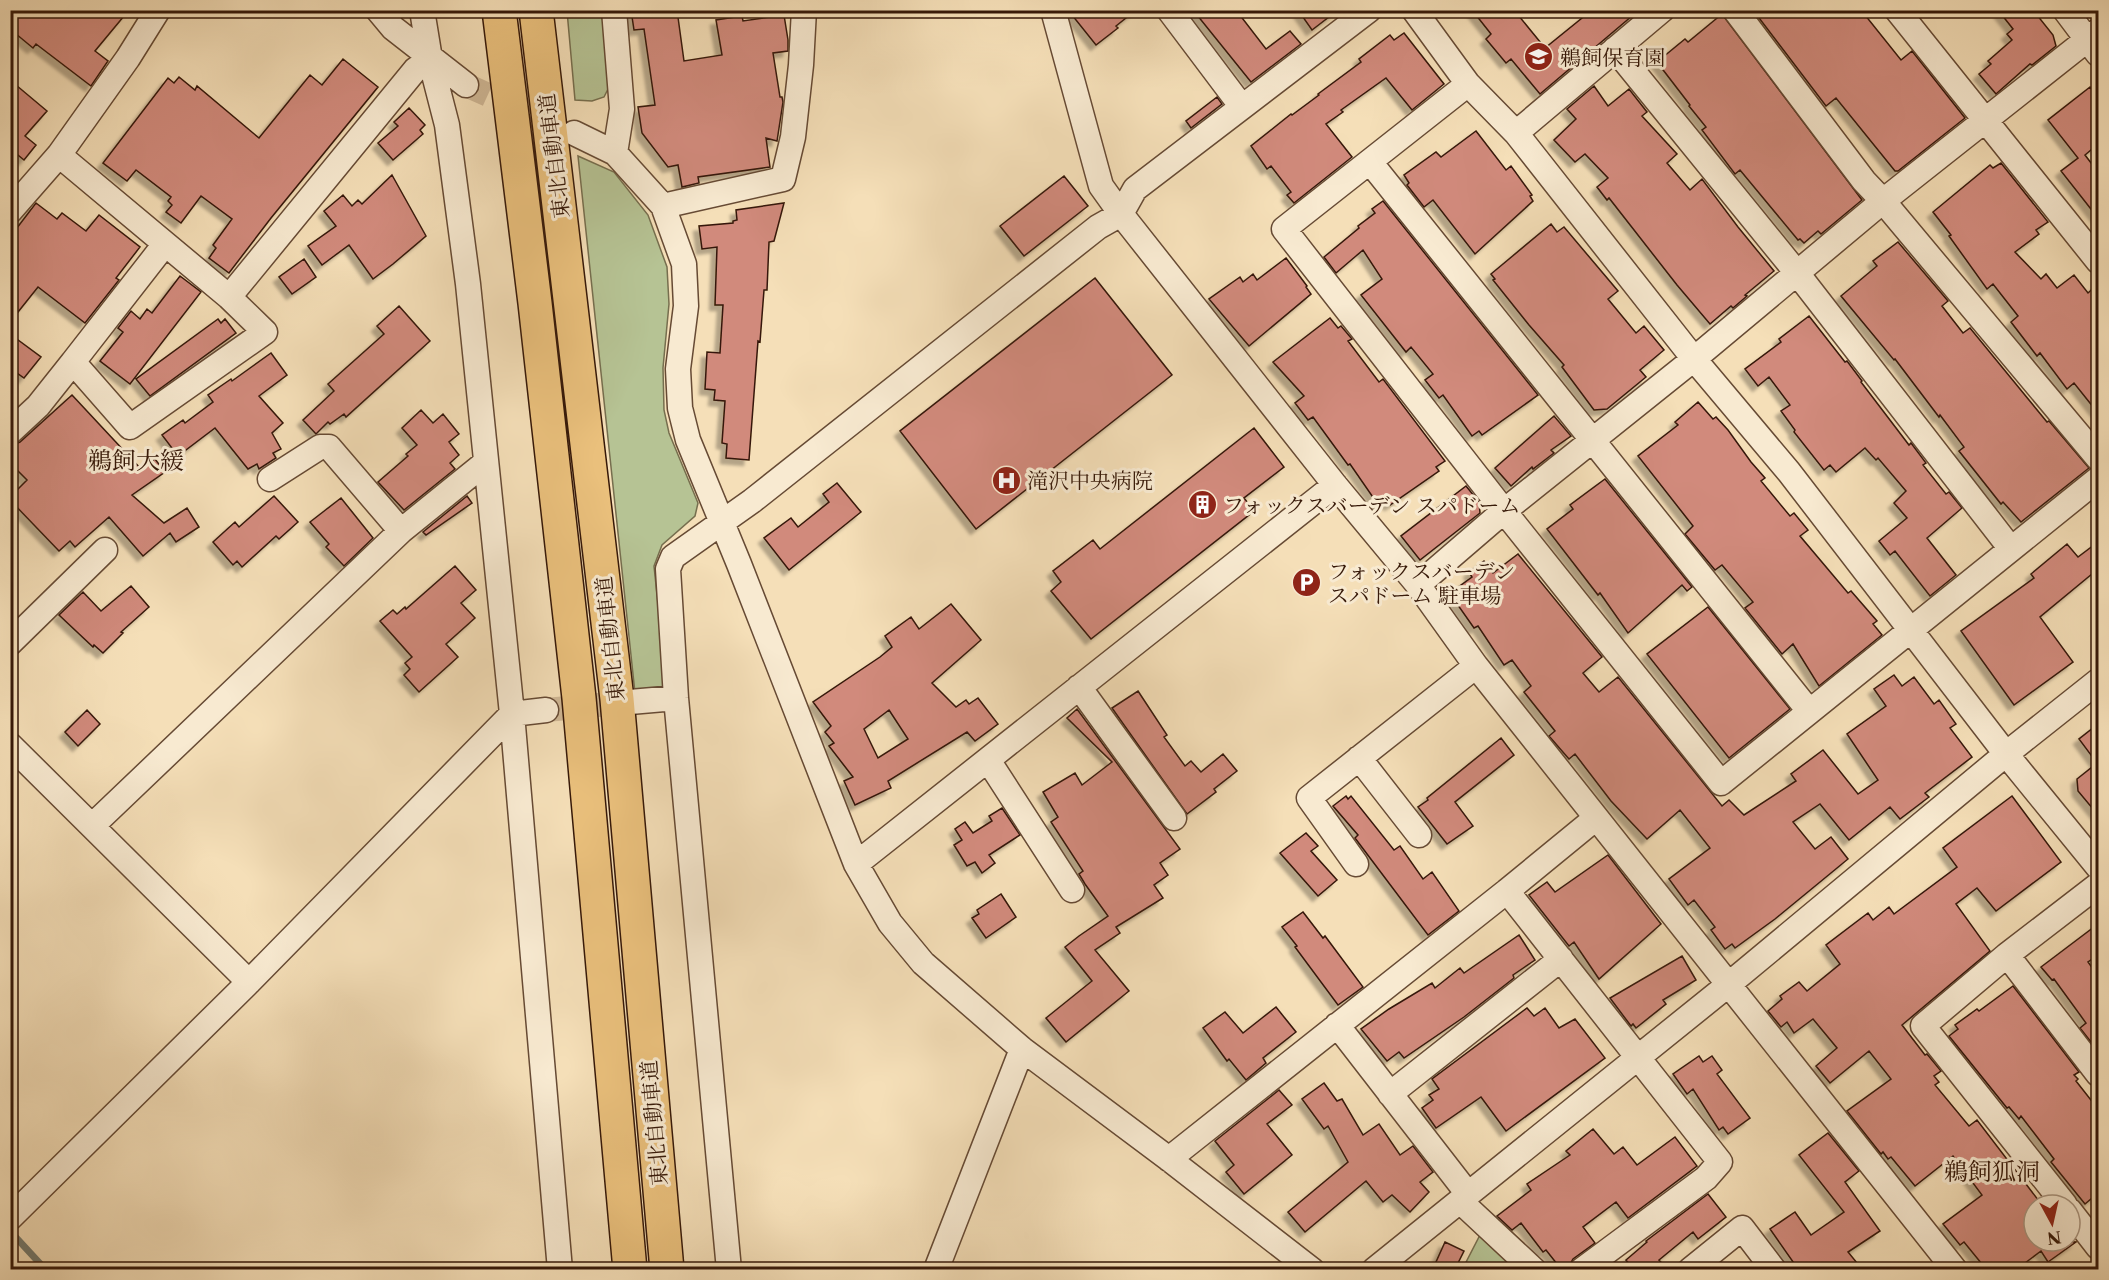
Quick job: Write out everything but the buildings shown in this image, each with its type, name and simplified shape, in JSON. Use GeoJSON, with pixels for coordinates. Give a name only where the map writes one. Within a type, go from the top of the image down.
{"type":"FeatureCollection","features":[{"type":"Feature","properties":{"kind":"highway","name":"東北自動車道"},"geometry":{"type":"LineString","coordinates":[[499,10],[577,686],[630,1269]]}},
{"type":"Feature","properties":{"kind":"highway","name":"東北自動車道"},"geometry":{"type":"LineString","coordinates":[[536,10],[617,699],[667,1269]]}},
{"type":"Feature","properties":{"kind":"street"},"geometry":{"type":"LineString","coordinates":[[10,211],[59,155],[128,58],[158,10]]}},
{"type":"Feature","properties":{"kind":"street"},"geometry":{"type":"LineString","coordinates":[[378,10],[393,28],[466,85]]}},
{"type":"Feature","properties":{"kind":"street"},"geometry":{"type":"LineString","coordinates":[[422,10],[430,59],[447,125],[469,296],[512,714],[560,1269]]}},
{"type":"Feature","properties":{"kind":"street"},"geometry":{"type":"LineString","coordinates":[[614,10],[622,109],[615,153]]}},
{"type":"Feature","properties":{"kind":"street"},"geometry":{"type":"LineString","coordinates":[[663,206],[783,179],[793,137],[804,10]]}},
{"type":"Feature","properties":{"kind":"street"},"geometry":{"type":"LineString","coordinates":[[1053,10],[1101,186],[1121,214],[1335,485],[1418,585],[1476,666],[1955,1269]]}},
{"type":"Feature","properties":{"kind":"street"},"geometry":{"type":"LineString","coordinates":[[1169,10],[1242,107]]}},
{"type":"Feature","properties":{"kind":"street"},"geometry":{"type":"LineString","coordinates":[[729,1269],[676,698],[668,569],[673,557],[762,494],[1098,227],[1121,214],[1135,189],[1369,10]]}},
{"type":"Feature","properties":{"kind":"street"},"geometry":{"type":"LineString","coordinates":[[1414,10],[1468,84],[1516,133],[1694,359],[1789,472],[2006,754],[2098,867]]}},
{"type":"Feature","properties":{"kind":"street"},"geometry":{"type":"LineString","coordinates":[[1516,133],[1662,10]]}},
{"type":"Feature","properties":{"kind":"street"},"geometry":{"type":"LineString","coordinates":[[1736,10],[1864,181],[2098,459]]}},
{"type":"Feature","properties":{"kind":"street"},"geometry":{"type":"LineString","coordinates":[[1897,10],[2098,261]]}},
{"type":"Feature","properties":{"kind":"street"},"geometry":{"type":"LineString","coordinates":[[1418,585],[1504,511],[1694,359],[1883,201],[1985,121],[2095,42],[2065,10]]}},
{"type":"Feature","properties":{"kind":"street"},"geometry":{"type":"LineString","coordinates":[[1615,49],[1797,273],[2011,549]]}},
{"type":"Feature","properties":{"kind":"street"},"geometry":{"type":"LineString","coordinates":[[229,297],[415,70],[430,59]]}},
{"type":"Feature","properties":{"kind":"street"},"geometry":{"type":"LineString","coordinates":[[1468,84],[1284,229],[1720,783],[2098,479]]}},
{"type":"Feature","properties":{"kind":"street"},"geometry":{"type":"LineString","coordinates":[[574,134],[615,153],[663,206],[684,264],[686,306],[678,369],[680,408],[688,440],[856,864],[890,923],[923,963],[1022,1049],[1312,1269]]}},
{"type":"Feature","properties":{"kind":"street"},"geometry":{"type":"LineString","coordinates":[[59,155],[229,297],[265,332],[130,427],[73,362]]}},
{"type":"Feature","properties":{"kind":"street"},"geometry":{"type":"LineString","coordinates":[[1370,162],[1809,711]]}},
{"type":"Feature","properties":{"kind":"street"},"geometry":{"type":"LineString","coordinates":[[10,432],[38,406],[165,244]]}},
{"type":"Feature","properties":{"kind":"street"},"geometry":{"type":"LineString","coordinates":[[270,479],[320,447],[329,447],[401,531]]}},
{"type":"Feature","properties":{"kind":"street"},"geometry":{"type":"LineString","coordinates":[[92,826],[401,531],[485,463]]}},
{"type":"Feature","properties":{"kind":"street"},"geometry":{"type":"LineString","coordinates":[[856,864],[1335,485]]}},
{"type":"Feature","properties":{"kind":"street"},"geometry":{"type":"LineString","coordinates":[[10,643],[105,550]]}},
{"type":"Feature","properties":{"kind":"street"},"geometry":{"type":"LineString","coordinates":[[1356,864],[1309,798],[1476,666]]}},
{"type":"Feature","properties":{"kind":"street"},"geometry":{"type":"LineString","coordinates":[[1374,1269],[1728,985],[2006,754],[2098,681]]}},
{"type":"Feature","properties":{"kind":"street"},"geometry":{"type":"LineString","coordinates":[[1079,687],[1174,818]]}},
{"type":"Feature","properties":{"kind":"street"},"geometry":{"type":"LineString","coordinates":[[630,702],[676,698]]}},
{"type":"Feature","properties":{"kind":"street"},"geometry":{"type":"LineString","coordinates":[[10,1218],[249,982],[512,714],[546,711]]}},
{"type":"Feature","properties":{"kind":"street"},"geometry":{"type":"LineString","coordinates":[[10,745],[249,982]]}},
{"type":"Feature","properties":{"kind":"street"},"geometry":{"type":"LineString","coordinates":[[1359,758],[1419,835]]}},
{"type":"Feature","properties":{"kind":"street"},"geometry":{"type":"LineString","coordinates":[[988,760],[1072,890]]}},
{"type":"Feature","properties":{"kind":"street"},"geometry":{"type":"LineString","coordinates":[[1169,1159],[1596,818]]}},
{"type":"Feature","properties":{"kind":"street"},"geometry":{"type":"LineString","coordinates":[[2055,1193],[1923,1026],[2007,955],[2098,885]]}},
{"type":"Feature","properties":{"kind":"street"},"geometry":{"type":"LineString","coordinates":[[1507,891],[1720,1162],[1706,1178],[1582,1269]]}},
{"type":"Feature","properties":{"kind":"street"},"geometry":{"type":"LineString","coordinates":[[2007,955],[2098,1074]]}},
{"type":"Feature","properties":{"kind":"street"},"geometry":{"type":"LineString","coordinates":[[1390,1094],[1561,959]]}},
{"type":"Feature","properties":{"kind":"street"},"geometry":{"type":"LineString","coordinates":[[1337,1025],[1390,1094],[1464,1198],[1534,1269]]}},
{"type":"Feature","properties":{"kind":"street"},"geometry":{"type":"LineString","coordinates":[[936,1269],[1022,1049]]}},
{"type":"Feature","properties":{"kind":"street"},"geometry":{"type":"LineString","coordinates":[[2082,1226],[2098,1247]]}},
{"type":"Feature","properties":{"kind":"street"},"geometry":{"type":"LineString","coordinates":[[1690,1269],[1742,1228],[1774,1269]]}},
{"type":"Feature","properties":{"kind":"green space"},"geometry":{"type":"Polygon","coordinates":[[[567,11],[602,11],[609,87],[604,97],[592,101],[575,100],[567,11]]]}},
{"type":"Feature","properties":{"kind":"green space"},"geometry":{"type":"Polygon","coordinates":[[[578,156],[614,172],[648,215],[667,267],[669,304],[663,368],[664,410],[669,433],[698,503],[695,516],[662,545],[654,566],[667,690],[635,693],[578,156]]]}},
{"type":"Feature","properties":{"kind":"green space"},"geometry":{"type":"Polygon","coordinates":[[[1480,1235],[1521,1270],[1462,1270],[1480,1235]]]}},
{"type":"Feature","properties":{"kind":"waterway"},"geometry":{"type":"LineString","coordinates":[[10,1231],[46,1270]]}},
{"type":"Feature","properties":{"kind":"tunnel"},"geometry":{"type":"LineString","coordinates":[[466,85],[561,128]]}},
{"type":"Feature","properties":{"kind":"tunnel"},"geometry":{"type":"LineString","coordinates":[[546,710],[630,702]]}},
{"type":"Feature","properties":{"kind":"place","name":"鵜飼保育園"},"geometry":{"type":"Point","coordinates":[1539,57]}},
{"type":"Feature","properties":{"kind":"place","name":"滝沢中央病院"},"geometry":{"type":"Point","coordinates":[1006,480]}},
{"type":"Feature","properties":{"kind":"place","name":"フォックスバーデン スパドーム"},"geometry":{"type":"Point","coordinates":[1202,505]}},
{"type":"Feature","properties":{"kind":"place","name":"フォックスバーデン スパドーム 駐車場"},"geometry":{"type":"Point","coordinates":[1307,583]}},
{"type":"Feature","properties":{"kind":"district","name":"鵜飼大緩"},"geometry":{"type":"Point","coordinates":[136,460]}},
{"type":"Feature","properties":{"kind":"district","name":"鵜飼狐洞"},"geometry":{"type":"Point","coordinates":[1992,1171]}}]}
